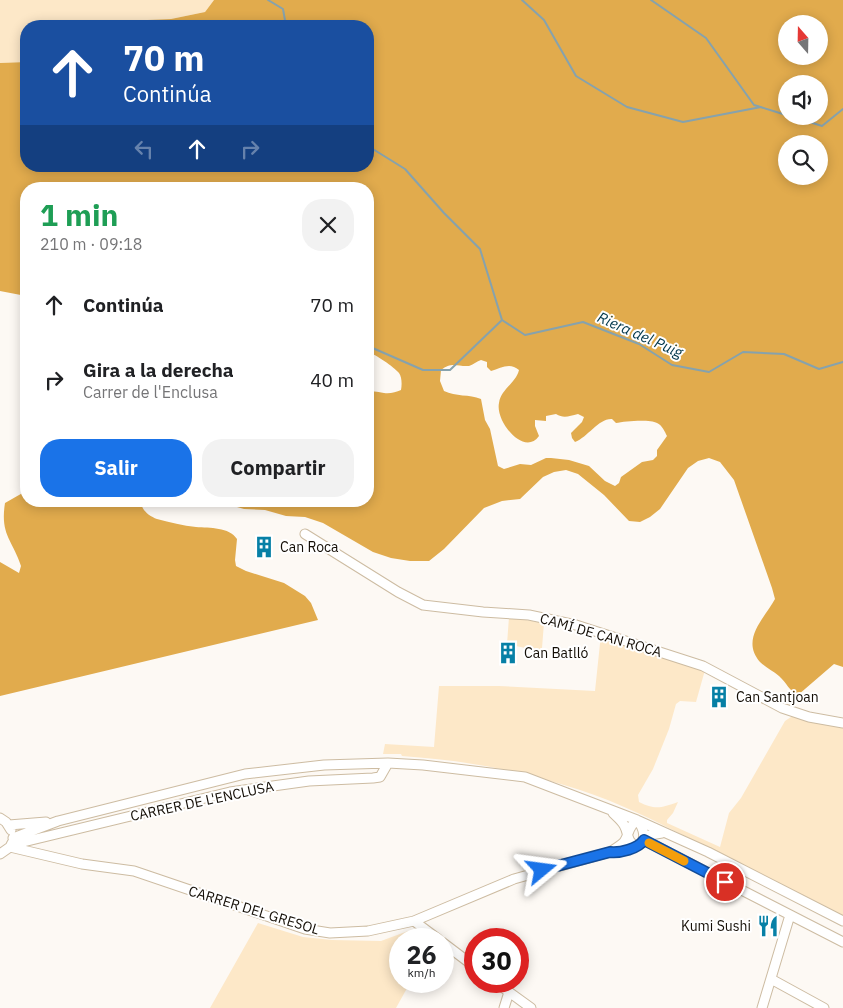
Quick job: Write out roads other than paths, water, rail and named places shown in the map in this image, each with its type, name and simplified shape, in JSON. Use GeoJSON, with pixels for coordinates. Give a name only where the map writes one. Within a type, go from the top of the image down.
{"type":"FeatureCollection","features":[{"type":"Feature","properties":{"kind":"street","name":"CAMÍ DE CAN ROCA"},"geometry":{"type":"LineString","coordinates":[[305,534],[398,592],[423,605],[529,615],[576,625],[703,666],[782,708],[843,723]]}},
{"type":"Feature","properties":{"kind":"street"},"geometry":{"type":"LineString","coordinates":[[9,825],[58,821],[245,774],[324,765],[388,763],[424,765],[525,777],[637,820],[714,855],[843,921]]}},
{"type":"Feature","properties":{"kind":"street","name":"CARRER DE L'ENCLUSA"},"geometry":{"type":"LineString","coordinates":[[11,843],[230,792],[309,780],[380,777],[388,763]]}},
{"type":"Feature","properties":{"kind":"street"},"geometry":{"type":"LineString","coordinates":[[609,809],[624,825],[630,842],[635,846]]}},
{"type":"Feature","properties":{"kind":"street"},"geometry":{"type":"LineString","coordinates":[[0,818],[9,825],[11,843]]}},
{"type":"Feature","properties":{"kind":"street"},"geometry":{"type":"LineString","coordinates":[[610,852],[622,844],[628,834],[629,827],[637,820]]}},
{"type":"Feature","properties":{"kind":"street"},"geometry":{"type":"LineString","coordinates":[[637,820],[643,828],[644,840],[843,942]]}},
{"type":"Feature","properties":{"kind":"street"},"geometry":{"type":"LineString","coordinates":[[0,854],[11,843],[58,821]]}},
{"type":"Feature","properties":{"kind":"street","name":"CARRER DEL GRESOL"},"geometry":{"type":"LineString","coordinates":[[11,843],[82,864],[134,871],[305,929],[330,933],[368,931],[414,921],[514,879],[556,866],[632,848],[639,845],[650,834],[665,834]]}},
{"type":"Feature","properties":{"kind":"street"},"geometry":{"type":"LineString","coordinates":[[762,1008],[790,915]]}},
{"type":"Feature","properties":{"kind":"street"},"geometry":{"type":"LineString","coordinates":[[414,921],[423,928]]}},
{"type":"Feature","properties":{"kind":"street"},"geometry":{"type":"LineString","coordinates":[[454,951],[464,959]]}},
{"type":"Feature","properties":{"kind":"street"},"geometry":{"type":"LineString","coordinates":[[771,979],[824,1008]]}},
{"type":"Feature","properties":{"kind":"street"},"geometry":{"type":"LineString","coordinates":[[504,1008],[508,993]]}},
{"type":"Feature","properties":{"kind":"street"},"geometry":{"type":"LineString","coordinates":[[509,993],[531,1008]]}},
{"type":"Feature","properties":{"kind":"waterway","name":"Riera del Puig"},"geometry":{"type":"LineString","coordinates":[[268,0],[283,9],[285,20]]}},
{"type":"Feature","properties":{"kind":"waterway"},"geometry":{"type":"LineString","coordinates":[[522,0],[544,20],[576,76],[627,107],[683,122],[761,107]]}},
{"type":"Feature","properties":{"kind":"waterway"},"geometry":{"type":"LineString","coordinates":[[651,0],[706,38],[754,105],[778,112]]}},
{"type":"Feature","properties":{"kind":"waterway"},"geometry":{"type":"LineString","coordinates":[[828,121],[843,109]]}},
{"type":"Feature","properties":{"kind":"waterway"},"geometry":{"type":"LineString","coordinates":[[819,125],[823,125]]}},
{"type":"Feature","properties":{"kind":"waterway","name":"Riera del Puig"},"geometry":{"type":"LineString","coordinates":[[374,150],[405,169],[444,213],[480,249],[502,320],[525,335],[583,322],[639,344],[672,365],[709,372],[743,352],[784,354],[819,369],[843,362]]}},
{"type":"Feature","properties":{"kind":"waterway"},"geometry":{"type":"LineString","coordinates":[[374,349],[423,370],[450,370],[502,320]]}},
{"type":"Feature","properties":{"kind":"place","name":"Can Roca"},"geometry":{"type":"Point","coordinates":[264,547]}},
{"type":"Feature","properties":{"kind":"place","name":"Can Batlló"},"geometry":{"type":"Point","coordinates":[508,653]}},
{"type":"Feature","properties":{"kind":"place","name":"Can Santjoan"},"geometry":{"type":"Point","coordinates":[719,697]}},
{"type":"Feature","properties":{"kind":"place","name":"Kumi Sushi"},"geometry":{"type":"Point","coordinates":[768,926]}}]}
